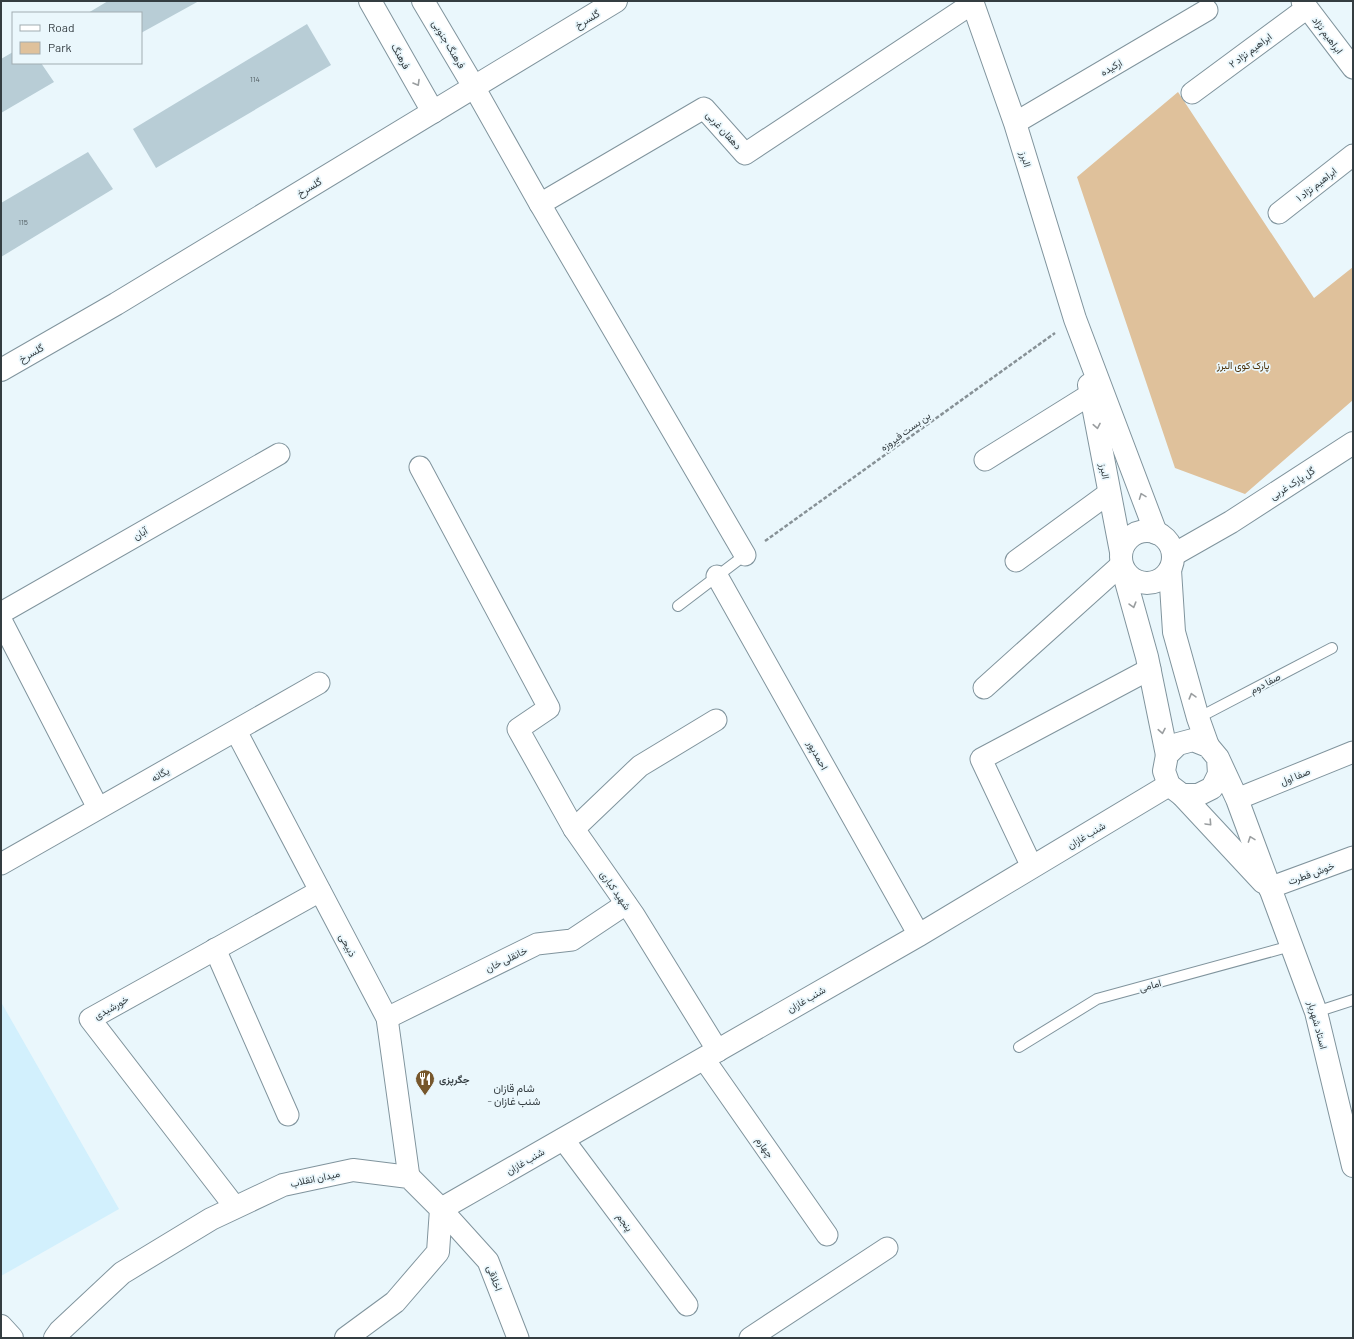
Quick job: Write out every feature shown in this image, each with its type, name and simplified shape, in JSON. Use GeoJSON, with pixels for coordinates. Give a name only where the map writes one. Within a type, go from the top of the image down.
{"type":"FeatureCollection","features":[{"type":"Feature","properties":{"kind":"main road","name":"فرهنگ"},"geometry":{"type":"LineString","coordinates":[[370,1],[433,112]]}},
{"type":"Feature","properties":{"kind":"main road","name":"فرهنگ جنوبی"},"geometry":{"type":"LineString","coordinates":[[423,1],[474,87]]}},
{"type":"Feature","properties":{"kind":"main road","name":"گلسرخ"},"geometry":{"type":"LineString","coordinates":[[1,370],[123,300],[616,1]]}},
{"type":"Feature","properties":{"kind":"main road","name":"البرز"},"geometry":{"type":"LineString","coordinates":[[972,2],[1015,123],[1075,319],[1167,550],[1174,632],[1198,718],[1213,752]]}},
{"type":"Feature","properties":{"kind":"main road","name":"البرز"},"geometry":{"type":"LineString","coordinates":[[1075,319],[1091,394],[1122,561],[1150,669],[1167,755]]}},
{"type":"Feature","properties":{"kind":"main road","name":"گل پارک غربی"},"geometry":{"type":"LineString","coordinates":[[1167,550],[1231,522],[1353,443]]}},
{"type":"Feature","properties":{"kind":"main road"},"geometry":{"type":"LineString","coordinates":[[1141,532],[1167,550],[1160,580],[1145,584],[1131,579],[1122,561],[1128,539],[1141,532]]}},
{"type":"Feature","properties":{"kind":"main road"},"geometry":{"type":"LineString","coordinates":[[1194,740],[1213,752],[1219,774],[1212,788],[1198,795],[1176,790],[1164,771],[1167,755],[1178,744],[1194,740]]}},
{"type":"Feature","properties":{"kind":"main road","name":"استاد شهریار"},"geometry":{"type":"LineString","coordinates":[[1213,752],[1237,799],[1316,1012],[1348,1122],[1353,1166]]}},
{"type":"Feature","properties":{"kind":"main road","name":"شنب غازان"},"geometry":{"type":"LineString","coordinates":[[441,1209],[919,935],[1032,867],[1176,790]]}},
{"type":"Feature","properties":{"kind":"main road","name":"استاد شهریار"},"geometry":{"type":"LineString","coordinates":[[1176,790],[1269,888]]}},
{"type":"Feature","properties":{"kind":"main road","name":"میدان انقلاب"},"geometry":{"type":"LineString","coordinates":[[55,1338],[60,1331],[122,1273],[210,1219],[283,1185],[353,1170],[409,1177]]}},
{"type":"Feature","properties":{"kind":"main road"},"geometry":{"type":"LineString","coordinates":[[346,1338],[395,1302],[438,1252],[441,1209],[409,1177]]}},
{"type":"Feature","properties":{"kind":"main road"},"geometry":{"type":"LineString","coordinates":[[1,1326],[12,1338]]}},
{"type":"Feature","properties":{"kind":"street","name":"دهقان غربی"},"geometry":{"type":"LineString","coordinates":[[540,204],[704,108],[745,154],[972,2]]}},
{"type":"Feature","properties":{"kind":"street","name":"ابراهیم نژاد"},"geometry":{"type":"LineString","coordinates":[[1305,4],[1353,68]]}},
{"type":"Feature","properties":{"kind":"street","name":"ابراهیم نژاد ۲"},"geometry":{"type":"LineString","coordinates":[[1192,93],[1305,4]]}},
{"type":"Feature","properties":{"kind":"street","name":"ارکیده"},"geometry":{"type":"LineString","coordinates":[[1015,123],[1207,10]]}},
{"type":"Feature","properties":{"kind":"street"},"geometry":{"type":"LineString","coordinates":[[474,87],[540,204],[745,555]]}},
{"type":"Feature","properties":{"kind":"street","name":"ابراهیم نژاد ۱"},"geometry":{"type":"LineString","coordinates":[[1279,212],[1353,155]]}},
{"type":"Feature","properties":{"kind":"street"},"geometry":{"type":"LineString","coordinates":[[986,460],[1091,394]]}},
{"type":"Feature","properties":{"kind":"street","name":"آبان"},"geometry":{"type":"LineString","coordinates":[[1,613],[279,454]]}},
{"type":"Feature","properties":{"kind":"street","name":"شهید کباری"},"geometry":{"type":"LineString","coordinates":[[420,467],[549,708],[518,729],[574,830],[626,904],[711,1054]]}},
{"type":"Feature","properties":{"kind":"street"},"geometry":{"type":"LineString","coordinates":[[1016,561],[1109,493]]}},
{"type":"Feature","properties":{"kind":"street"},"geometry":{"type":"LineString","coordinates":[[984,688],[1122,561]]}},
{"type":"Feature","properties":{"kind":"street","name":"احمدپور"},"geometry":{"type":"LineString","coordinates":[[717,576],[919,935]]}},
{"type":"Feature","properties":{"kind":"street"},"geometry":{"type":"LineString","coordinates":[[1,620],[98,808]]}},
{"type":"Feature","properties":{"kind":"street"},"geometry":{"type":"LineString","coordinates":[[1032,867],[981,759],[1150,669]]}},
{"type":"Feature","properties":{"kind":"street","name":"یگانه"},"geometry":{"type":"LineString","coordinates":[[1,864],[319,683]]}},
{"type":"Feature","properties":{"kind":"street"},"geometry":{"type":"LineString","coordinates":[[574,830],[640,766],[716,720]]}},
{"type":"Feature","properties":{"kind":"street","name":"ذبیحی"},"geometry":{"type":"LineString","coordinates":[[236,731],[386,1018],[409,1177]]}},
{"type":"Feature","properties":{"kind":"street","name":"صفا اول"},"geometry":{"type":"LineString","coordinates":[[1237,799],[1353,752]]}},
{"type":"Feature","properties":{"kind":"street","name":"خوش فطرت"},"geometry":{"type":"LineString","coordinates":[[1269,888],[1353,857]]}},
{"type":"Feature","properties":{"kind":"street","name":"خورشیدی"},"geometry":{"type":"LineString","coordinates":[[235,1207],[90,1019],[320,891]]}},
{"type":"Feature","properties":{"kind":"street","name":"خانقلی خان"},"geometry":{"type":"LineString","coordinates":[[386,1018],[537,944],[572,940],[626,904]]}},
{"type":"Feature","properties":{"kind":"street"},"geometry":{"type":"LineString","coordinates":[[215,949],[288,1115]]}},
{"type":"Feature","properties":{"kind":"street","name":"چهارم"},"geometry":{"type":"LineString","coordinates":[[711,1054],[827,1235]]}},
{"type":"Feature","properties":{"kind":"street","name":"پنجم"},"geometry":{"type":"LineString","coordinates":[[564,1139],[687,1305]]}},
{"type":"Feature","properties":{"kind":"street","name":"اخلاقی"},"geometry":{"type":"LineString","coordinates":[[441,1209],[488,1261],[518,1338]]}},
{"type":"Feature","properties":{"kind":"street"},"geometry":{"type":"LineString","coordinates":[[750,1338],[887,1248]]}},
{"type":"Feature","properties":{"kind":"lane"},"geometry":{"type":"LineString","coordinates":[[678,606],[745,555]]}},
{"type":"Feature","properties":{"kind":"lane","name":"صفا دوم"},"geometry":{"type":"LineString","coordinates":[[1198,718],[1332,648]]}},
{"type":"Feature","properties":{"kind":"lane","name":"امامی"},"geometry":{"type":"LineString","coordinates":[[1018,1047],[1097,999],[1291,946]]}},
{"type":"Feature","properties":{"kind":"lane"},"geometry":{"type":"LineString","coordinates":[[1316,1012],[1353,1000]]}},
{"type":"Feature","properties":{"kind":"path","name":"بن بست فیروزه"},"geometry":{"type":"LineString","coordinates":[[745,555],[1075,319]]}},
{"type":"Feature","properties":{"kind":"shaded area"},"geometry":{"type":"Polygon","coordinates":[[[1,1002],[119,1209],[1,1276],[1,1002]]]}},
{"type":"Feature","properties":{"kind":"green space","name":"پارک کوی البرز"},"geometry":{"type":"Polygon","coordinates":[[[1178,92],[1314,298],[1353,267],[1353,400],[1245,494],[1175,468],[1077,177],[1178,92]]]}},
{"type":"Feature","properties":{"kind":"building"},"geometry":{"type":"Polygon","coordinates":[[[108,1],[199,1],[142,32],[142,12],[90,12],[108,1]]]}},
{"type":"Feature","properties":{"kind":"building"},"geometry":{"type":"Polygon","coordinates":[[[307,24],[331,65],[156,168],[133,129],[307,24]]]}},
{"type":"Feature","properties":{"kind":"building"},"geometry":{"type":"Polygon","coordinates":[[[12,53],[12,64],[42,64],[54,82],[1,113],[1,59],[12,53]]]}},
{"type":"Feature","properties":{"kind":"building"},"geometry":{"type":"Polygon","coordinates":[[[88,152],[113,189],[1,257],[1,203],[88,152]]]}},
{"type":"Feature","properties":{"kind":"place","name":"جگرپزی"},"geometry":{"type":"Point","coordinates":[425,1096]}},
{"type":"Feature","properties":{"kind":"district","name":"شام قازان - شنب غازان"},"geometry":{"type":"Point","coordinates":[514,1093]}}]}
